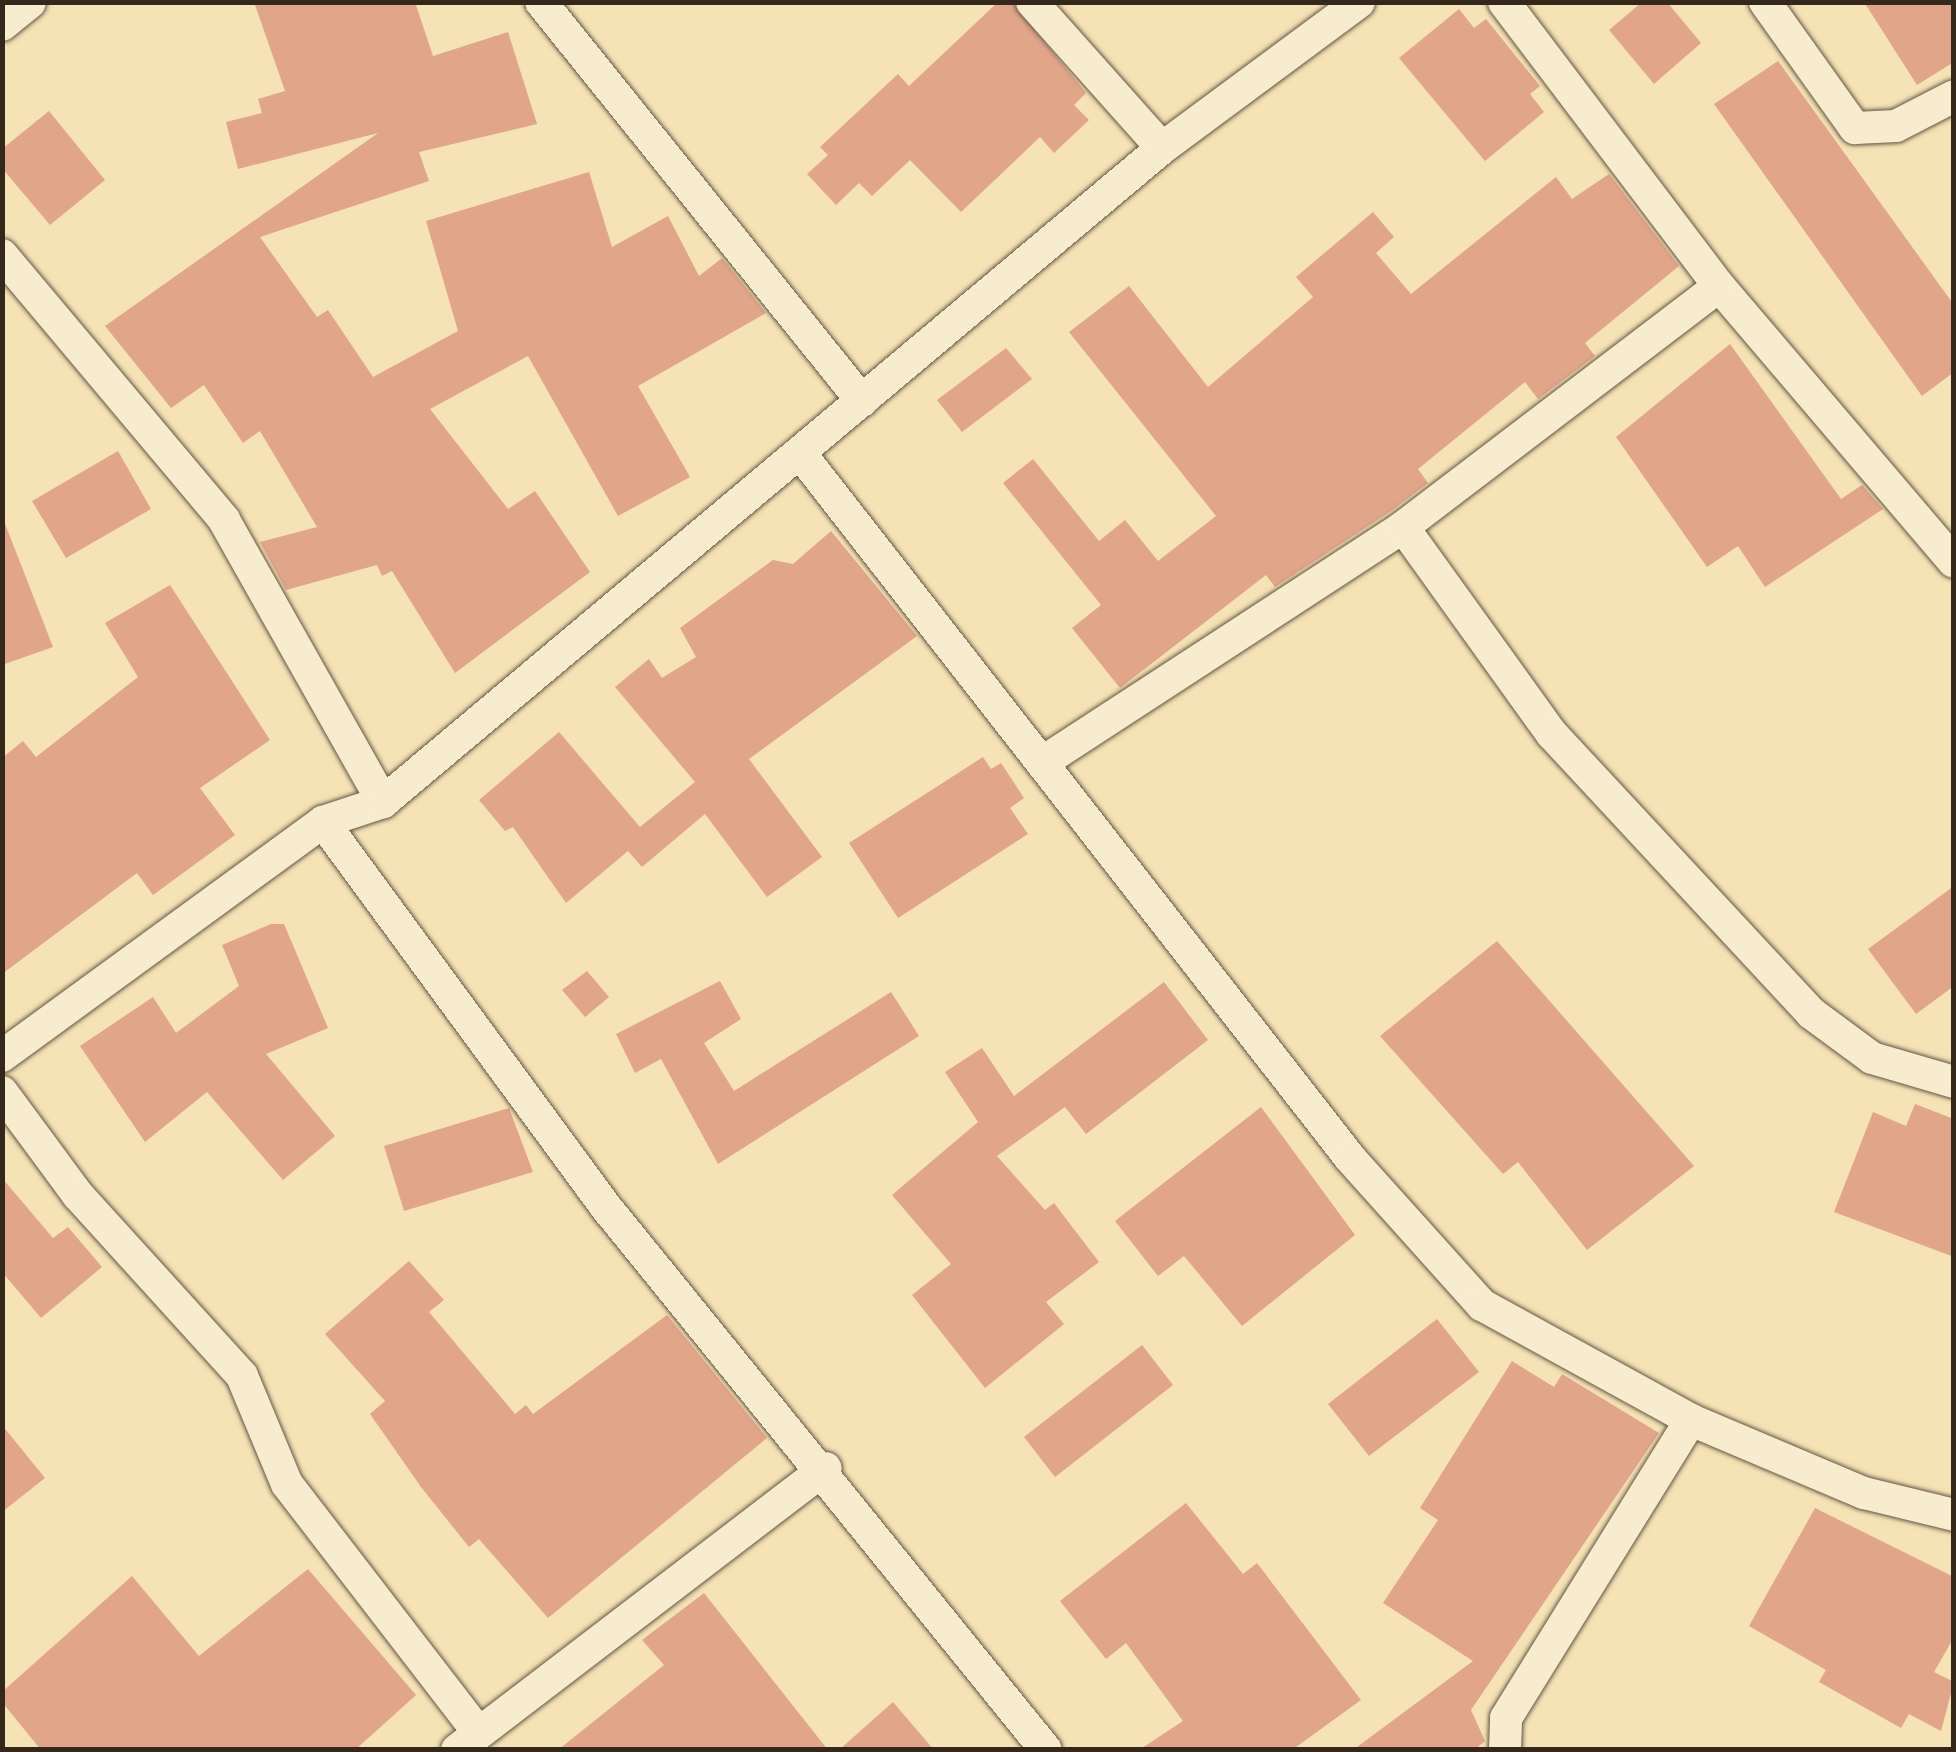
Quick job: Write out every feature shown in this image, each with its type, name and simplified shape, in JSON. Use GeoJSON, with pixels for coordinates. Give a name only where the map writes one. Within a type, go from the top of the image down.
{"type":"FeatureCollection","features":[{"type":"Feature","properties":{"kind":"street"},"geometry":{"type":"LineString","coordinates":[[2,25],[30,2]]}},
{"type":"Feature","properties":{"kind":"street"},"geometry":{"type":"LineString","coordinates":[[541,2],[862,402]]}},
{"type":"Feature","properties":{"kind":"street"},"geometry":{"type":"LineString","coordinates":[[1032,2],[1162,148]]}},
{"type":"Feature","properties":{"kind":"street"},"geometry":{"type":"LineString","coordinates":[[2,1056],[324,822],[383,802],[803,457],[862,402],[1162,148],[1359,2]]}},
{"type":"Feature","properties":{"kind":"street"},"geometry":{"type":"LineString","coordinates":[[1504,2],[1719,286],[1954,562]]}},
{"type":"Feature","properties":{"kind":"street"},"geometry":{"type":"LineString","coordinates":[[1765,2],[1855,128],[1896,126],[1954,96]]}},
{"type":"Feature","properties":{"kind":"street"},"geometry":{"type":"LineString","coordinates":[[2,255],[224,520],[383,802]]}},
{"type":"Feature","properties":{"kind":"street"},"geometry":{"type":"LineString","coordinates":[[1042,762],[1404,527],[1719,286]]}},
{"type":"Feature","properties":{"kind":"street"},"geometry":{"type":"LineString","coordinates":[[803,457],[1350,1158],[1482,1305],[1691,1420],[1864,1492],[1954,1515]]}},
{"type":"Feature","properties":{"kind":"street"},"geometry":{"type":"LineString","coordinates":[[1404,527],[1552,734],[1811,1013],[1872,1058],[1954,1082]]}},
{"type":"Feature","properties":{"kind":"street"},"geometry":{"type":"LineString","coordinates":[[324,822],[610,1212],[826,1468],[1046,1750]]}},
{"type":"Feature","properties":{"kind":"street"},"geometry":{"type":"LineString","coordinates":[[2,1092],[78,1194],[242,1376],[287,1484],[468,1741],[826,1468]]}},
{"type":"Feature","properties":{"kind":"street"},"geometry":{"type":"LineString","coordinates":[[1505,1750],[1506,1718],[1691,1420]]}},
{"type":"Feature","properties":{"kind":"building"},"geometry":{"type":"Polygon","coordinates":[[[254,2],[415,2],[433,56],[508,32],[537,124],[419,152],[429,181],[260,237],[317,317],[328,310],[373,377],[458,331],[426,221],[589,172],[612,247],[668,216],[699,276],[722,258],[766,313],[638,386],[690,477],[618,516],[528,356],[430,409],[508,509],[535,491],[590,572],[455,673],[392,571],[382,576],[377,565],[286,590],[260,542],[317,527],[260,431],[243,443],[204,385],[171,408],[105,326],[378,133],[238,169],[226,122],[262,113],[258,99],[285,91],[254,2]]]}},
{"type":"Feature","properties":{"kind":"building"},"geometry":{"type":"Polygon","coordinates":[[[998,2],[1012,2],[1086,93],[1074,105],[1089,120],[1054,153],[1040,137],[961,212],[910,160],[872,196],[859,183],[836,205],[807,174],[828,155],[820,147],[898,74],[909,86],[998,2]]]}},
{"type":"Feature","properties":{"kind":"building"},"geometry":{"type":"Polygon","coordinates":[[[1642,2],[1667,2],[1701,43],[1654,84],[1609,30],[1642,2]]]}},
{"type":"Feature","properties":{"kind":"building"},"geometry":{"type":"Polygon","coordinates":[[[1864,2],[1954,2],[1954,62],[1917,85],[1864,2]]]}},
{"type":"Feature","properties":{"kind":"building"},"geometry":{"type":"Polygon","coordinates":[[[1459,9],[1474,28],[1486,19],[1540,86],[1530,94],[1544,112],[1485,161],[1399,58],[1459,9]]]}},
{"type":"Feature","properties":{"kind":"building"},"geometry":{"type":"Polygon","coordinates":[[[1778,61],[1954,305],[1954,372],[1922,396],[1714,104],[1778,61]]]}},
{"type":"Feature","properties":{"kind":"building"},"geometry":{"type":"Polygon","coordinates":[[[49,111],[105,180],[50,225],[2,168],[2,149],[49,111]]]}},
{"type":"Feature","properties":{"kind":"building"},"geometry":{"type":"Polygon","coordinates":[[[1609,174],[1679,266],[1585,343],[1595,356],[1538,399],[1525,382],[1418,469],[1428,483],[1391,511],[1275,587],[1266,575],[1120,688],[1072,628],[1101,605],[1003,483],[1033,459],[1099,541],[1125,520],[1158,561],[1216,516],[1069,332],[1129,286],[1208,387],[1313,297],[1296,277],[1373,212],[1394,237],[1376,253],[1411,294],[1556,177],[1572,199],[1609,174]]]}},
{"type":"Feature","properties":{"kind":"building"},"geometry":{"type":"Polygon","coordinates":[[[1730,344],[1841,499],[1862,485],[1883,509],[1765,587],[1738,546],[1707,567],[1616,437],[1730,344]]]}},
{"type":"Feature","properties":{"kind":"building"},"geometry":{"type":"Polygon","coordinates":[[[1006,348],[1032,379],[962,432],[937,400],[1006,348]]]}},
{"type":"Feature","properties":{"kind":"building"},"geometry":{"type":"Polygon","coordinates":[[[118,451],[151,509],[66,558],[32,501],[118,451]]]}},
{"type":"Feature","properties":{"kind":"building"},"geometry":{"type":"Polygon","coordinates":[[[2,516],[53,647],[2,665],[2,516]]]}},
{"type":"Feature","properties":{"kind":"building"},"geometry":{"type":"Polygon","coordinates":[[[831,531],[917,636],[749,759],[822,857],[767,897],[705,814],[642,867],[628,851],[566,903],[513,827],[505,831],[479,800],[559,732],[640,827],[695,782],[615,687],[649,659],[662,678],[696,657],[680,628],[773,560],[793,564],[831,531]]]}},
{"type":"Feature","properties":{"kind":"building"},"geometry":{"type":"Polygon","coordinates":[[[170,585],[270,740],[200,788],[235,835],[153,895],[137,873],[2,974],[2,758],[23,741],[36,757],[138,677],[105,623],[170,585]]]}},
{"type":"Feature","properties":{"kind":"building"},"geometry":{"type":"Polygon","coordinates":[[[983,757],[991,769],[1001,763],[1024,798],[1010,808],[1028,834],[898,918],[849,843],[983,757]]]}},
{"type":"Feature","properties":{"kind":"building"},"geometry":{"type":"Polygon","coordinates":[[[1954,886],[1954,986],[1916,1014],[1868,949],[1954,886]]]}},
{"type":"Feature","properties":{"kind":"building"},"geometry":{"type":"Polygon","coordinates":[[[271,924],[284,924],[328,1028],[266,1054],[335,1136],[283,1180],[207,1092],[145,1142],[80,1046],[153,997],[176,1033],[239,986],[222,945],[271,924]]]}},
{"type":"Feature","properties":{"kind":"building"},"geometry":{"type":"Polygon","coordinates":[[[1497,941],[1694,1166],[1587,1250],[1518,1162],[1503,1174],[1380,1036],[1497,941]]]}},
{"type":"Feature","properties":{"kind":"building"},"geometry":{"type":"Polygon","coordinates":[[[587,971],[609,997],[585,1017],[562,990],[587,971]]]}},
{"type":"Feature","properties":{"kind":"building"},"geometry":{"type":"Polygon","coordinates":[[[720,981],[741,1019],[704,1043],[734,1091],[891,992],[919,1036],[718,1164],[661,1059],[635,1073],[616,1034],[720,981]]]}},
{"type":"Feature","properties":{"kind":"building"},"geometry":{"type":"Polygon","coordinates":[[[1164,982],[1208,1040],[1086,1134],[1065,1107],[997,1156],[1045,1210],[1054,1203],[1099,1262],[1046,1302],[1064,1324],[985,1388],[912,1295],[951,1264],[892,1195],[978,1122],[945,1072],[982,1048],[1014,1096],[1164,982]]]}},
{"type":"Feature","properties":{"kind":"building"},"geometry":{"type":"Polygon","coordinates":[[[1915,1104],[1954,1119],[1954,1257],[1834,1212],[1873,1112],[1906,1126],[1915,1104]]]}},
{"type":"Feature","properties":{"kind":"building"},"geometry":{"type":"Polygon","coordinates":[[[1261,1107],[1355,1235],[1242,1326],[1184,1256],[1158,1276],[1115,1221],[1261,1107]]]}},
{"type":"Feature","properties":{"kind":"building"},"geometry":{"type":"Polygon","coordinates":[[[509,1108],[533,1172],[404,1211],[384,1146],[509,1108]]]}},
{"type":"Feature","properties":{"kind":"building"},"geometry":{"type":"Polygon","coordinates":[[[2,1178],[53,1238],[68,1227],[102,1267],[41,1318],[2,1272],[2,1178]]]}},
{"type":"Feature","properties":{"kind":"building"},"geometry":{"type":"Polygon","coordinates":[[[409,1261],[444,1300],[429,1312],[515,1414],[526,1405],[533,1414],[667,1315],[767,1438],[548,1618],[479,1539],[469,1547],[421,1487],[370,1414],[385,1401],[325,1334],[409,1261]]]}},
{"type":"Feature","properties":{"kind":"building"},"geometry":{"type":"Polygon","coordinates":[[[1437,1319],[1479,1372],[1369,1456],[1328,1404],[1437,1319]]]}},
{"type":"Feature","properties":{"kind":"building"},"geometry":{"type":"Polygon","coordinates":[[[1142,1345],[1173,1385],[1055,1477],[1024,1437],[1142,1345]]]}},
{"type":"Feature","properties":{"kind":"building"},"geometry":{"type":"Polygon","coordinates":[[[1512,1361],[1554,1387],[1562,1374],[1659,1433],[1471,1710],[1485,1741],[1474,1750],[1353,1750],[1473,1661],[1383,1603],[1438,1520],[1420,1508],[1512,1361]]]}},
{"type":"Feature","properties":{"kind":"building"},"geometry":{"type":"Polygon","coordinates":[[[2,1425],[45,1478],[2,1512],[2,1425]]]}},
{"type":"Feature","properties":{"kind":"building"},"geometry":{"type":"Polygon","coordinates":[[[1186,1503],[1243,1574],[1257,1563],[1361,1700],[1292,1750],[1139,1750],[1183,1721],[1126,1643],[1106,1659],[1060,1601],[1186,1503]]]}},
{"type":"Feature","properties":{"kind":"building"},"geometry":{"type":"Polygon","coordinates":[[[1815,1508],[1954,1577],[1954,1637],[1934,1672],[1954,1682],[1941,1731],[1909,1714],[1901,1728],[1819,1682],[1826,1670],[1749,1626],[1815,1508]]]}},
{"type":"Feature","properties":{"kind":"building"},"geometry":{"type":"Polygon","coordinates":[[[308,1569],[416,1695],[355,1750],[41,1750],[2,1702],[2,1692],[132,1576],[199,1656],[308,1569]]]}},
{"type":"Feature","properties":{"kind":"building"},"geometry":{"type":"Polygon","coordinates":[[[704,1593],[828,1750],[558,1750],[664,1665],[642,1640],[704,1593]]]}},
{"type":"Feature","properties":{"kind":"building"},"geometry":{"type":"Polygon","coordinates":[[[893,1702],[934,1750],[839,1750],[893,1702]]]}}]}
